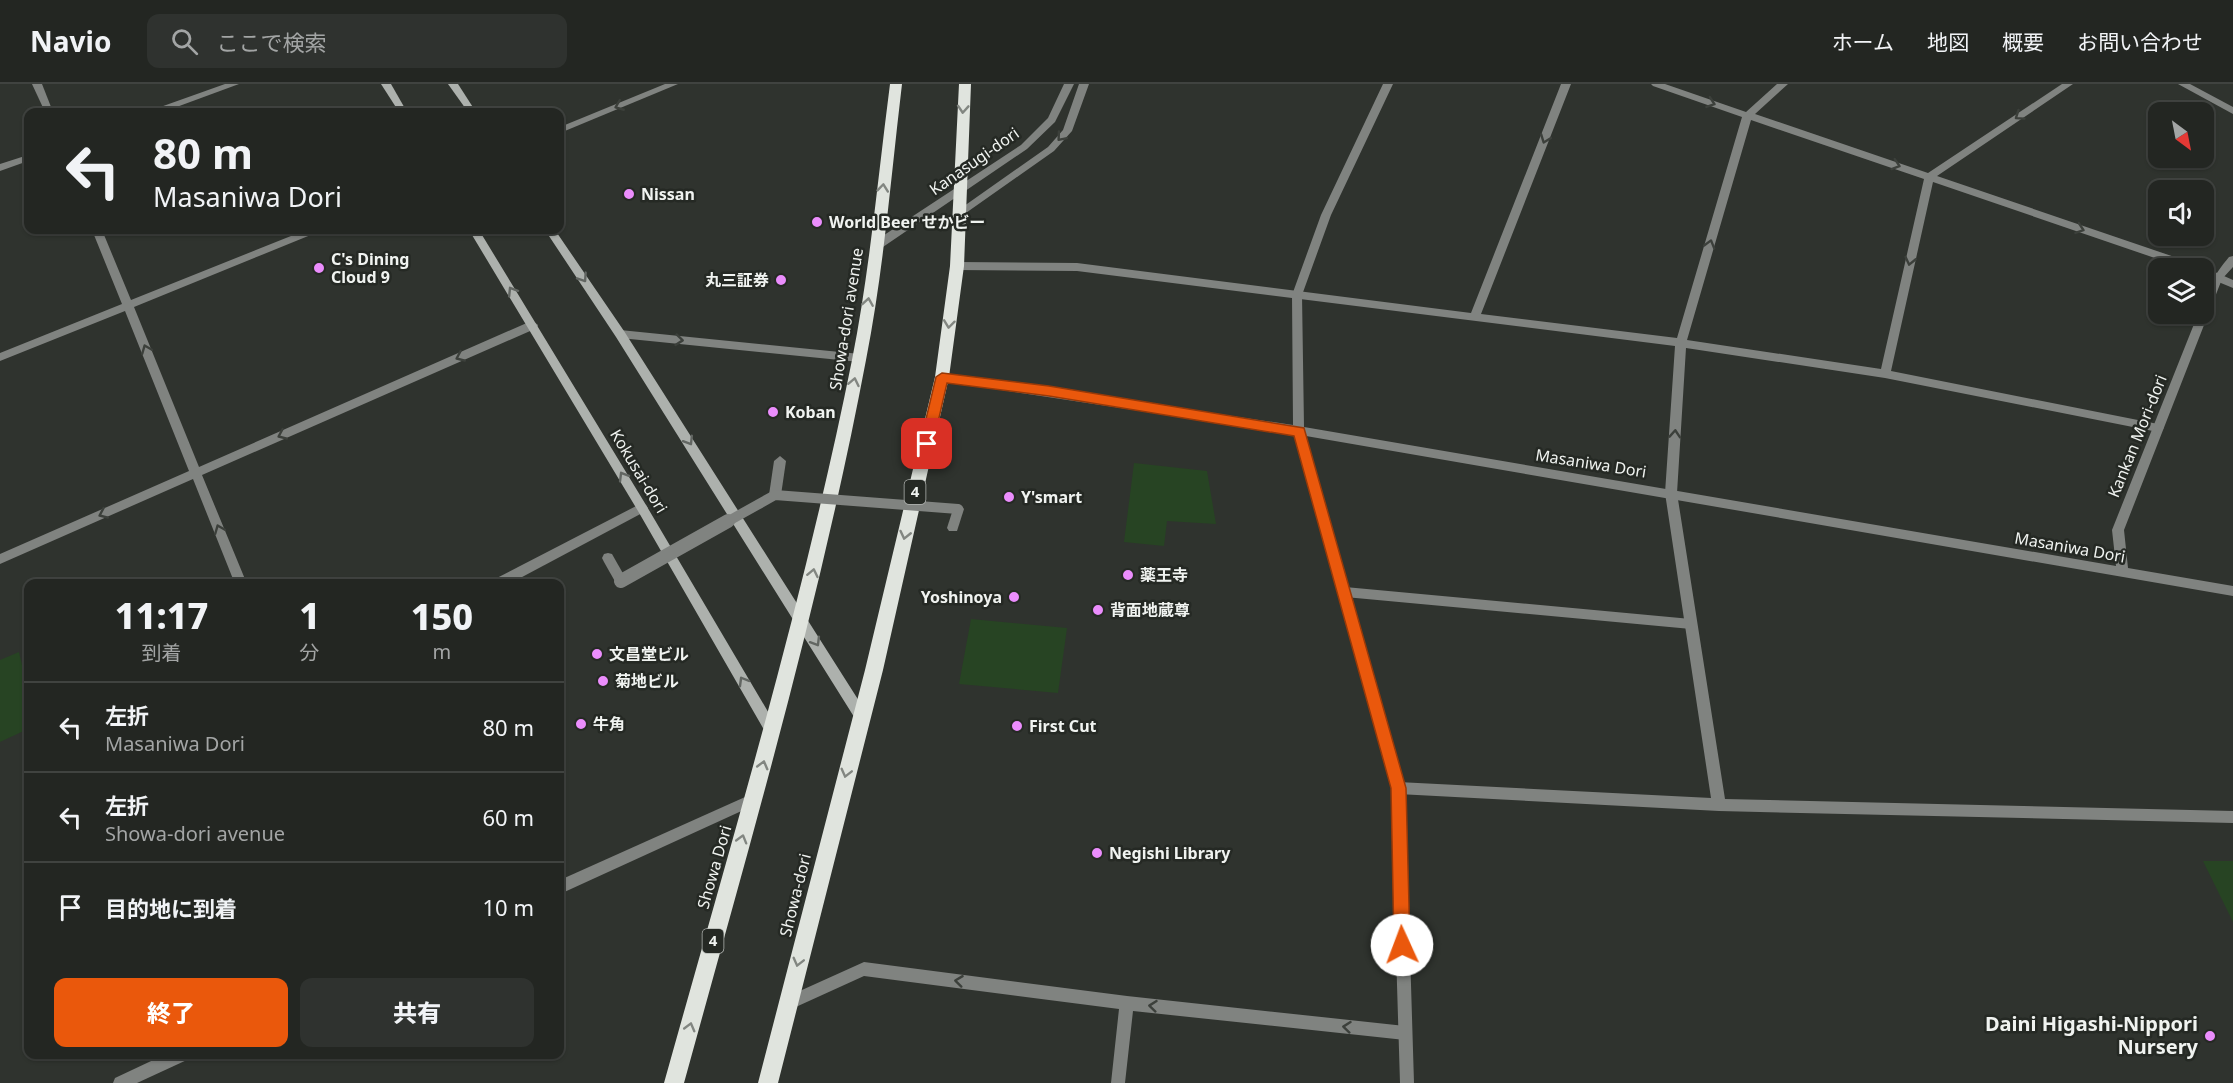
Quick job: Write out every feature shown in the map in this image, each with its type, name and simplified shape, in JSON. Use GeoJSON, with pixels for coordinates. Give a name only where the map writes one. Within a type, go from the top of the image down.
{"type":"FeatureCollection","features":[{"type":"Feature","properties":{"kind":"highway","name":"Showa-dori avenue"},"geometry":{"type":"LineString","coordinates":[[772,731],[802,620],[860,358],[896,84]]}},
{"type":"Feature","properties":{"kind":"highway","name":"4"},"geometry":{"type":"LineString","coordinates":[[861,716],[942,377],[957,266],[965,84]]}},
{"type":"Feature","properties":{"kind":"highway","name":"Showa-dori"},"geometry":{"type":"LineString","coordinates":[[768,1083],[861,716]]}},
{"type":"Feature","properties":{"kind":"highway","name":"Showa Dori"},"geometry":{"type":"LineString","coordinates":[[674,1083],[772,731]]}},
{"type":"Feature","properties":{"kind":"main road"},"geometry":{"type":"LineString","coordinates":[[386,84],[401,108]]}},
{"type":"Feature","properties":{"kind":"main road"},"geometry":{"type":"LineString","coordinates":[[453,84],[469,108]]}},
{"type":"Feature","properties":{"kind":"main road","name":"Kokusai-dori"},"geometry":{"type":"LineString","coordinates":[[477,234],[533,324],[772,731]]}},
{"type":"Feature","properties":{"kind":"main road"},"geometry":{"type":"LineString","coordinates":[[553,234],[621,334],[861,716]]}},
{"type":"Feature","properties":{"kind":"street"},"geometry":{"type":"LineString","coordinates":[[37,84],[47,108]]}},
{"type":"Feature","properties":{"kind":"street"},"geometry":{"type":"LineString","coordinates":[[166,108],[234,84]]}},
{"type":"Feature","properties":{"kind":"street"},"geometry":{"type":"LineString","coordinates":[[564,128],[673,84]]}},
{"type":"Feature","properties":{"kind":"street","name":"Kanasugi-dori"},"geometry":{"type":"LineString","coordinates":[[876,246],[1024,147],[1052,120],[1069,84]]}},
{"type":"Feature","properties":{"kind":"street"},"geometry":{"type":"LineString","coordinates":[[960,213],[1051,149],[1067,131],[1084,84]]}},
{"type":"Feature","properties":{"kind":"street"},"geometry":{"type":"LineString","coordinates":[[1388,84],[1326,215],[1297,295],[1299,432],[1398,788],[1407,1083]]}},
{"type":"Feature","properties":{"kind":"street"},"geometry":{"type":"LineString","coordinates":[[1475,317],[1566,84]]}},
{"type":"Feature","properties":{"kind":"street"},"geometry":{"type":"LineString","coordinates":[[1656,84],[2165,258]]}},
{"type":"Feature","properties":{"kind":"street"},"geometry":{"type":"LineString","coordinates":[[1719,806],[1671,493],[1681,343],[1747,116],[1783,84]]}},
{"type":"Feature","properties":{"kind":"street"},"geometry":{"type":"LineString","coordinates":[[1885,374],[1929,177],[2068,84]]}},
{"type":"Feature","properties":{"kind":"street"},"geometry":{"type":"LineString","coordinates":[[2183,84],[2233,111]]}},
{"type":"Feature","properties":{"kind":"street"},"geometry":{"type":"LineString","coordinates":[[0,168],[24,159]]}},
{"type":"Feature","properties":{"kind":"street"},"geometry":{"type":"LineString","coordinates":[[99,234],[239,579]]}},
{"type":"Feature","properties":{"kind":"street"},"geometry":{"type":"LineString","coordinates":[[0,357],[304,234]]}},
{"type":"Feature","properties":{"kind":"street","name":"Kankan Mori-dori"},"geometry":{"type":"LineString","coordinates":[[2214,287],[2218,277],[2233,260]]}},
{"type":"Feature","properties":{"kind":"street"},"geometry":{"type":"LineString","coordinates":[[957,266],[1077,267],[1681,343],[1885,374],[2158,428]]}},
{"type":"Feature","properties":{"kind":"street"},"geometry":{"type":"LineString","coordinates":[[2214,276],[2233,284]]}},
{"type":"Feature","properties":{"kind":"street"},"geometry":{"type":"LineString","coordinates":[[0,559],[533,324]]}},
{"type":"Feature","properties":{"kind":"street","name":"Kankan Mori-dori"},"geometry":{"type":"LineString","coordinates":[[2123,573],[2118,530],[2199,324]]}},
{"type":"Feature","properties":{"kind":"street"},"geometry":{"type":"LineString","coordinates":[[621,334],[860,358]]}},
{"type":"Feature","properties":{"kind":"street","name":"Masaniwa Dori"},"geometry":{"type":"LineString","coordinates":[[942,377],[1049,391],[1671,493],[2233,591]]}},
{"type":"Feature","properties":{"kind":"street"},"geometry":{"type":"LineString","coordinates":[[775,495],[780,461]]}},
{"type":"Feature","properties":{"kind":"street"},"geometry":{"type":"LineString","coordinates":[[608,558],[621,581],[775,495],[958,509],[953,528]]}},
{"type":"Feature","properties":{"kind":"street"},"geometry":{"type":"LineString","coordinates":[[507,579],[642,508]]}},
{"type":"Feature","properties":{"kind":"street"},"geometry":{"type":"LineString","coordinates":[[1345,592],[1691,624]]}},
{"type":"Feature","properties":{"kind":"street"},"geometry":{"type":"LineString","coordinates":[[1398,788],[1719,806],[2233,817]]}},
{"type":"Feature","properties":{"kind":"street"},"geometry":{"type":"LineString","coordinates":[[564,885],[754,799]]}},
{"type":"Feature","properties":{"kind":"street"},"geometry":{"type":"LineString","coordinates":[[787,1005],[864,969],[1127,1003],[1405,1033]]}},
{"type":"Feature","properties":{"kind":"street"},"geometry":{"type":"LineString","coordinates":[[1118,1083],[1127,1003]]}},
{"type":"Feature","properties":{"kind":"street"},"geometry":{"type":"LineString","coordinates":[[120,1083],[173,1059]]}},
{"type":"Feature","properties":{"kind":"green space"},"geometry":{"type":"Polygon","coordinates":[[[1134,463],[1207,471],[1216,524],[1167,521],[1164,546],[1124,542],[1134,463]]]}},
{"type":"Feature","properties":{"kind":"green space"},"geometry":{"type":"Polygon","coordinates":[[[971,619],[1067,628],[1058,693],[959,684],[971,619]]]}},
{"type":"Feature","properties":{"kind":"green space"},"geometry":{"type":"Polygon","coordinates":[[[19,652],[24,674],[24,731],[0,742],[0,660],[19,652]]]}},
{"type":"Feature","properties":{"kind":"green space"},"geometry":{"type":"Polygon","coordinates":[[[2203,861],[2233,861],[2233,922],[2203,861]]]}},
{"type":"Feature","properties":{"kind":"place","name":"Nissan"},"geometry":{"type":"Point","coordinates":[629,194]}},
{"type":"Feature","properties":{"kind":"place","name":"World Beer せかビー"},"geometry":{"type":"Point","coordinates":[817,222]}},
{"type":"Feature","properties":{"kind":"place","name":"C's Dining Cloud 9"},"geometry":{"type":"Point","coordinates":[319,268]}},
{"type":"Feature","properties":{"kind":"place","name":"丸三証券"},"geometry":{"type":"Point","coordinates":[781,280]}},
{"type":"Feature","properties":{"kind":"place","name":"Koban"},"geometry":{"type":"Point","coordinates":[773,412]}},
{"type":"Feature","properties":{"kind":"place","name":"Y'smart"},"geometry":{"type":"Point","coordinates":[1009,497]}},
{"type":"Feature","properties":{"kind":"place","name":"薬王寺"},"geometry":{"type":"Point","coordinates":[1128,575]}},
{"type":"Feature","properties":{"kind":"place","name":"Yoshinoya"},"geometry":{"type":"Point","coordinates":[1014,597]}},
{"type":"Feature","properties":{"kind":"place","name":"背面地蔵尊"},"geometry":{"type":"Point","coordinates":[1098,610]}},
{"type":"Feature","properties":{"kind":"place","name":"文昌堂ビル"},"geometry":{"type":"Point","coordinates":[597,654]}},
{"type":"Feature","properties":{"kind":"place","name":"菊地ビル"},"geometry":{"type":"Point","coordinates":[603,681]}},
{"type":"Feature","properties":{"kind":"place","name":"牛角"},"geometry":{"type":"Point","coordinates":[581,724]}},
{"type":"Feature","properties":{"kind":"place","name":"First Cut"},"geometry":{"type":"Point","coordinates":[1017,726]}},
{"type":"Feature","properties":{"kind":"place","name":"Negishi Library"},"geometry":{"type":"Point","coordinates":[1097,853]}},
{"type":"Feature","properties":{"kind":"place","name":"Daini Higashi-Nippori Nursery"},"geometry":{"type":"Point","coordinates":[2210,1036]}},
{"type":"Feature","properties":{"kind":"route"},"geometry":{"type":"LineString","coordinates":[[927,444],[942,377],[1026,387],[1234,419],[1299,432],[1398,788],[1402,945]]}}]}
